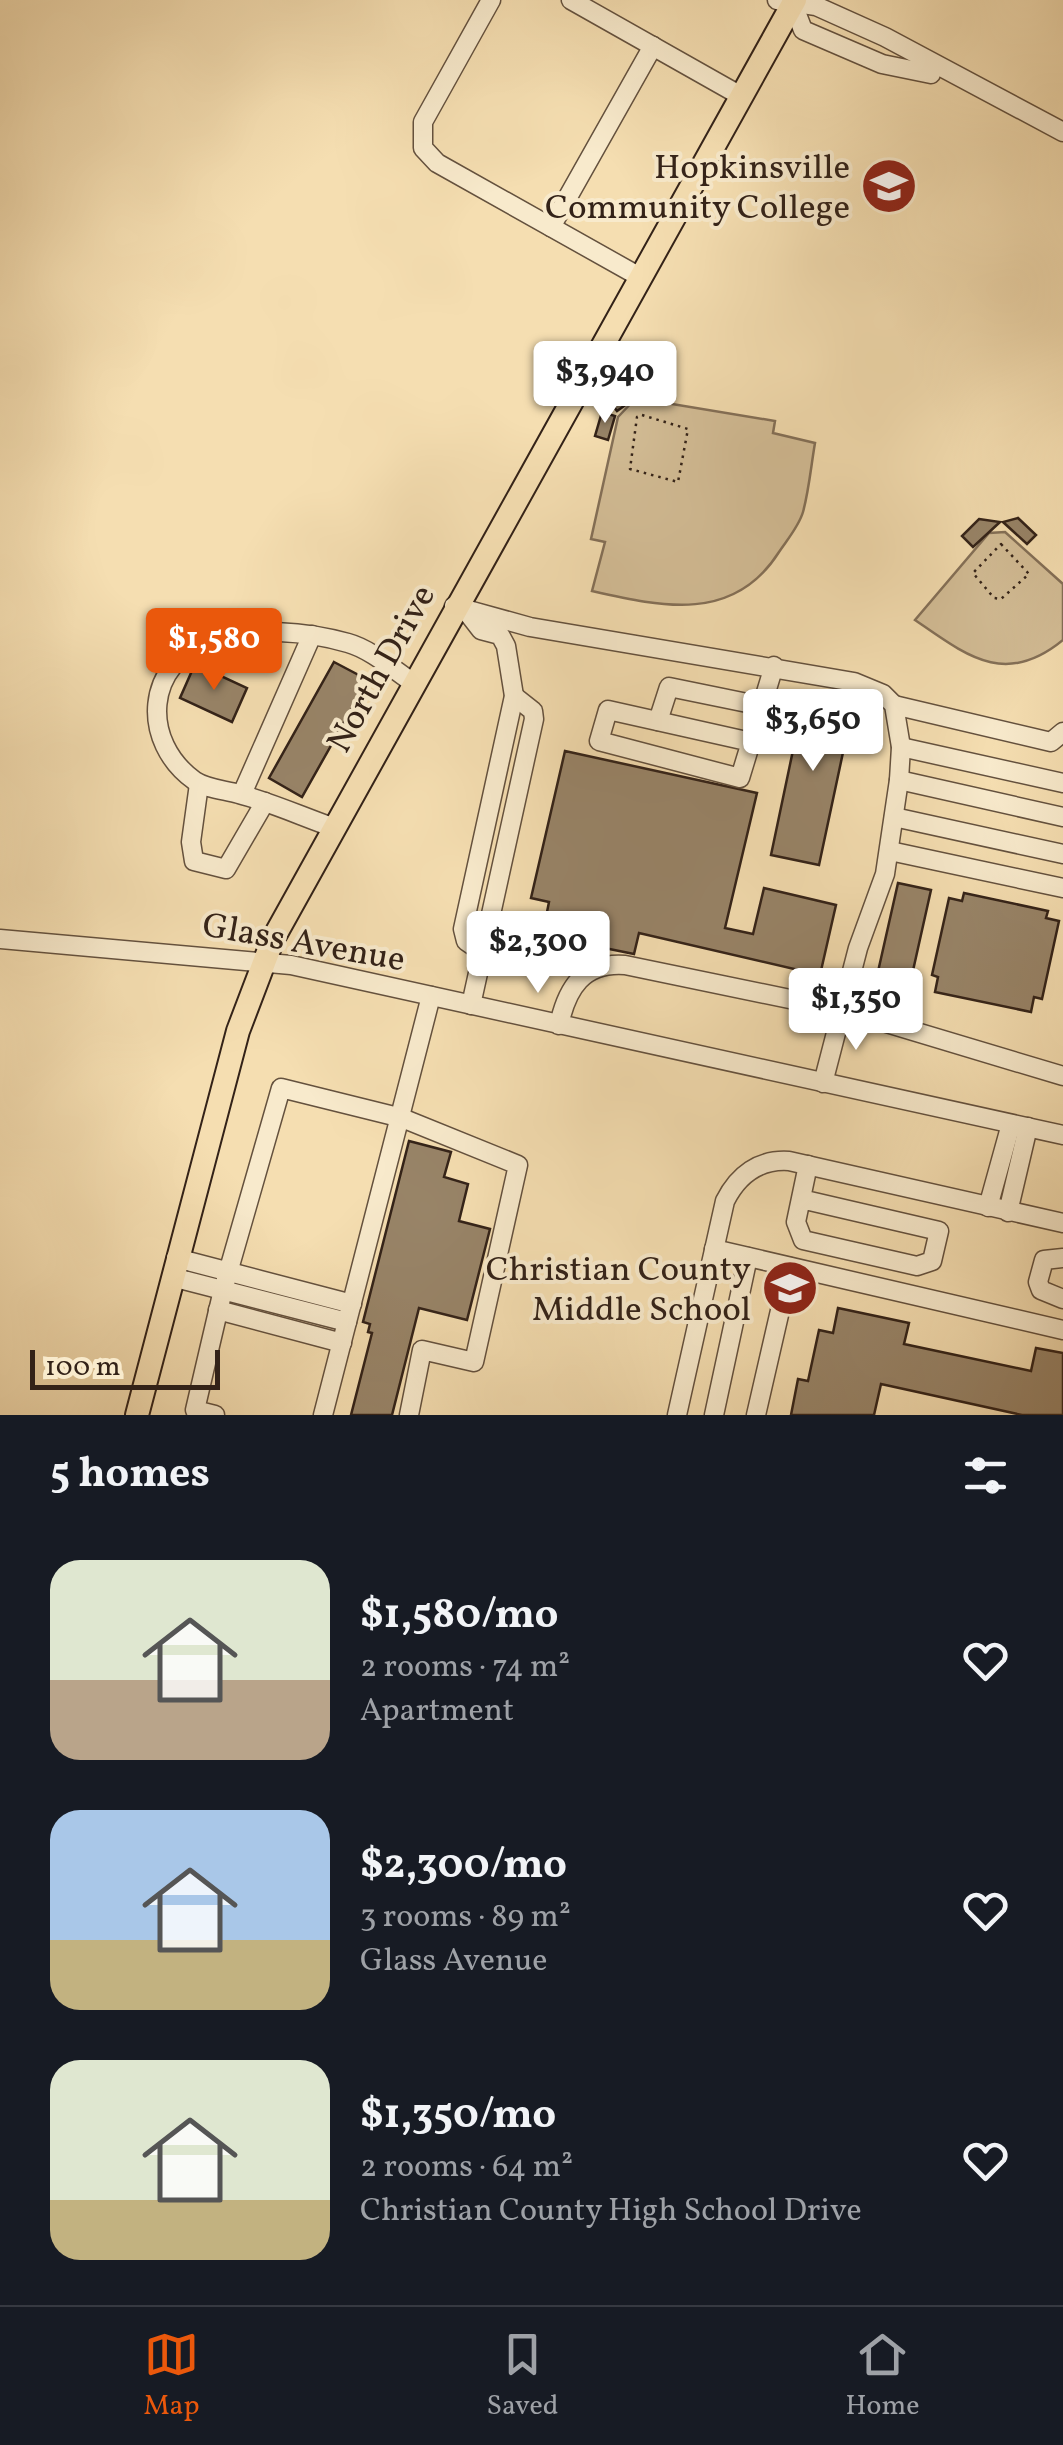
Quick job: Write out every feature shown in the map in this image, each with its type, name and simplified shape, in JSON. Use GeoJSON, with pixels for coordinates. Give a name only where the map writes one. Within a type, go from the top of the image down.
{"type":"FeatureCollection","features":[{"type":"Feature","properties":{"kind":"main road","name":"North Drive"},"geometry":{"type":"LineString","coordinates":[[137,1415],[238,1031],[264,961],[332,827],[412,682],[461,609],[741,96],[788,1]]}},
{"type":"Feature","properties":{"kind":"street"},"geometry":{"type":"LineString","coordinates":[[491,0],[428,113],[420,140],[437,162],[640,277]]}},
{"type":"Feature","properties":{"kind":"street"},"geometry":{"type":"LineString","coordinates":[[571,0],[741,96]]}},
{"type":"Feature","properties":{"kind":"street"},"geometry":{"type":"LineString","coordinates":[[788,1],[804,30],[882,64],[922,70],[1001,100]]}},
{"type":"Feature","properties":{"kind":"street"},"geometry":{"type":"LineString","coordinates":[[788,1],[816,6],[885,37],[1063,132]]}},
{"type":"Feature","properties":{"kind":"street"},"geometry":{"type":"LineString","coordinates":[[551,228],[654,46]]}},
{"type":"Feature","properties":{"kind":"street"},"geometry":{"type":"LineString","coordinates":[[461,609],[530,626],[854,682],[875,689],[894,706],[1051,742],[1063,732]]}},
{"type":"Feature","properties":{"kind":"street"},"geometry":{"type":"LineString","coordinates":[[461,609],[481,630],[500,636],[506,646],[514,696],[463,929],[466,940],[482,952],[471,1005]]}},
{"type":"Feature","properties":{"kind":"street"},"geometry":{"type":"LineString","coordinates":[[332,827],[242,794],[199,784],[172,761],[158,734],[154,704],[166,673],[188,650],[214,639],[262,632],[312,635],[352,644],[412,682]]}},
{"type":"Feature","properties":{"kind":"street"},"geometry":{"type":"LineString","coordinates":[[242,794],[312,635]]}},
{"type":"Feature","properties":{"kind":"street"},"geometry":{"type":"LineString","coordinates":[[751,742],[608,710],[599,742],[740,778],[751,742],[762,706],[774,666]]}},
{"type":"Feature","properties":{"kind":"street"},"geometry":{"type":"LineString","coordinates":[[658,722],[669,687],[762,706]]}},
{"type":"Feature","properties":{"kind":"street"},"geometry":{"type":"LineString","coordinates":[[824,1084],[890,851],[900,747],[894,706]]}},
{"type":"Feature","properties":{"kind":"street"},"geometry":{"type":"LineString","coordinates":[[900,747],[1063,783]]}},
{"type":"Feature","properties":{"kind":"street"},"geometry":{"type":"LineString","coordinates":[[899,780],[1063,818]]}},
{"type":"Feature","properties":{"kind":"street"},"geometry":{"type":"LineString","coordinates":[[199,784],[191,842],[194,861],[226,869],[265,802]]}},
{"type":"Feature","properties":{"kind":"street"},"geometry":{"type":"LineString","coordinates":[[894,817],[1063,854]]}},
{"type":"Feature","properties":{"kind":"street"},"geometry":{"type":"LineString","coordinates":[[890,851],[1063,888]]}},
{"type":"Feature","properties":{"kind":"street","name":"Glass Avenue"},"geometry":{"type":"LineString","coordinates":[[0,939],[264,961],[1063,1135]]}},
{"type":"Feature","properties":{"kind":"street"},"geometry":{"type":"LineString","coordinates":[[560,1025],[565,1000],[576,982],[598,967],[615,964],[842,1010],[1063,1076]]}},
{"type":"Feature","properties":{"kind":"street"},"geometry":{"type":"LineString","coordinates":[[323,1415],[431,996]]}},
{"type":"Feature","properties":{"kind":"street"},"geometry":{"type":"LineString","coordinates":[[215,1415],[195,1410],[225,1281],[281,1088],[402,1118],[518,1165],[474,1362],[422,1350],[409,1415]]}},
{"type":"Feature","properties":{"kind":"street"},"geometry":{"type":"LineString","coordinates":[[988,1207],[1020,1126]]}},
{"type":"Feature","properties":{"kind":"street"},"geometry":{"type":"LineString","coordinates":[[1008,1212],[1020,1126]]}},
{"type":"Feature","properties":{"kind":"street"},"geometry":{"type":"LineString","coordinates":[[682,1414],[725,1201],[743,1175],[775,1160],[1063,1223]]}},
{"type":"Feature","properties":{"kind":"street"},"geometry":{"type":"LineString","coordinates":[[801,1199],[939,1231],[932,1261],[917,1266],[803,1240],[797,1233],[796,1222],[808,1165]]}},
{"type":"Feature","properties":{"kind":"street"},"geometry":{"type":"LineString","coordinates":[[714,1250],[1063,1330]]}},
{"type":"Feature","properties":{"kind":"street"},"geometry":{"type":"LineString","coordinates":[[714,1415],[748,1258]]}},
{"type":"Feature","properties":{"kind":"street"},"geometry":{"type":"LineString","coordinates":[[1063,1258],[1044,1260],[1038,1282],[1041,1290],[1063,1299]]}},
{"type":"Feature","properties":{"kind":"street"},"geometry":{"type":"LineString","coordinates":[[174,1267],[349,1313]]}},
{"type":"Feature","properties":{"kind":"street"},"geometry":{"type":"LineString","coordinates":[[756,1415],[790,1267]]}},
{"type":"Feature","properties":{"kind":"street"},"geometry":{"type":"LineString","coordinates":[[218,1310],[342,1343]]}},
{"type":"Feature","properties":{"kind":"path"},"geometry":{"type":"LineString","coordinates":[[642,415],[688,428],[678,482],[630,469],[637,418],[642,415]]}},
{"type":"Feature","properties":{"kind":"path"},"geometry":{"type":"LineString","coordinates":[[997,546],[1006,546],[1029,574],[1001,599],[994,598],[972,573],[997,546]]}},
{"type":"Feature","properties":{"kind":"shaded area"},"geometry":{"type":"Polygon","coordinates":[[[636,398],[775,421],[773,433],[815,443],[799,522],[761,575],[741,590],[719,600],[695,604],[645,602],[592,591],[605,542],[591,539],[618,417],[636,398]]]}},
{"type":"Feature","properties":{"kind":"shaded area"},"geometry":{"type":"Polygon","coordinates":[[[1005,532],[1063,584],[1063,640],[1023,662],[1004,664],[969,654],[915,620],[989,533],[1005,532]]]}},
{"type":"Feature","properties":{"kind":"building"},"geometry":{"type":"Polygon","coordinates":[[[624,378],[638,396],[617,411],[603,393],[624,378]]]}},
{"type":"Feature","properties":{"kind":"building"},"geometry":{"type":"Polygon","coordinates":[[[602,412],[615,416],[608,440],[595,436],[602,412]]]}},
{"type":"Feature","properties":{"kind":"building"},"geometry":{"type":"Polygon","coordinates":[[[1018,518],[1036,535],[1027,544],[1003,522],[1018,518]]]}},
{"type":"Feature","properties":{"kind":"building"},"geometry":{"type":"Polygon","coordinates":[[[979,519],[1000,522],[973,547],[962,536],[979,519]]]}},
{"type":"Feature","properties":{"kind":"building"},"geometry":{"type":"Polygon","coordinates":[[[334,662],[368,680],[302,797],[269,778],[334,662]]]}},
{"type":"Feature","properties":{"kind":"building"},"geometry":{"type":"Polygon","coordinates":[[[195,664],[247,688],[232,722],[180,698],[195,664]]]}},
{"type":"Feature","properties":{"kind":"building"},"geometry":{"type":"Polygon","coordinates":[[[789,691],[871,712],[865,733],[848,729],[819,865],[771,855],[800,717],[783,713],[789,691]]]}},
{"type":"Feature","properties":{"kind":"building"},"geometry":{"type":"Polygon","coordinates":[[[565,751],[757,793],[725,928],[753,934],[764,888],[836,905],[820,975],[639,933],[634,954],[575,942],[580,920],[547,912],[549,902],[531,898],[565,751]]]}},
{"type":"Feature","properties":{"kind":"building"},"geometry":{"type":"Polygon","coordinates":[[[898,883],[931,890],[910,984],[877,976],[898,883]]]}},
{"type":"Feature","properties":{"kind":"building"},"geometry":{"type":"Polygon","coordinates":[[[964,893],[1048,911],[1046,918],[1059,921],[1042,999],[1034,997],[1031,1012],[935,992],[938,977],[932,975],[949,898],[962,901],[964,893]]]}},
{"type":"Feature","properties":{"kind":"building"},"geometry":{"type":"Polygon","coordinates":[[[409,1141],[451,1152],[444,1177],[468,1184],[459,1221],[490,1229],[467,1320],[419,1308],[392,1415],[351,1415],[372,1333],[368,1332],[370,1324],[363,1322],[409,1141]]]}},
{"type":"Feature","properties":{"kind":"building"},"geometry":{"type":"Polygon","coordinates":[[[838,1308],[909,1323],[904,1344],[1031,1371],[1036,1348],[1063,1353],[1063,1415],[1022,1415],[881,1384],[874,1415],[791,1415],[798,1379],[808,1381],[819,1330],[833,1333],[838,1308]]]}},
{"type":"Feature","properties":{"kind":"place","name":"Hopkinsville Community College"},"geometry":{"type":"Point","coordinates":[889,186]}},
{"type":"Feature","properties":{"kind":"place","name":"Christian County Middle School"},"geometry":{"type":"Point","coordinates":[790,1288]}}]}
